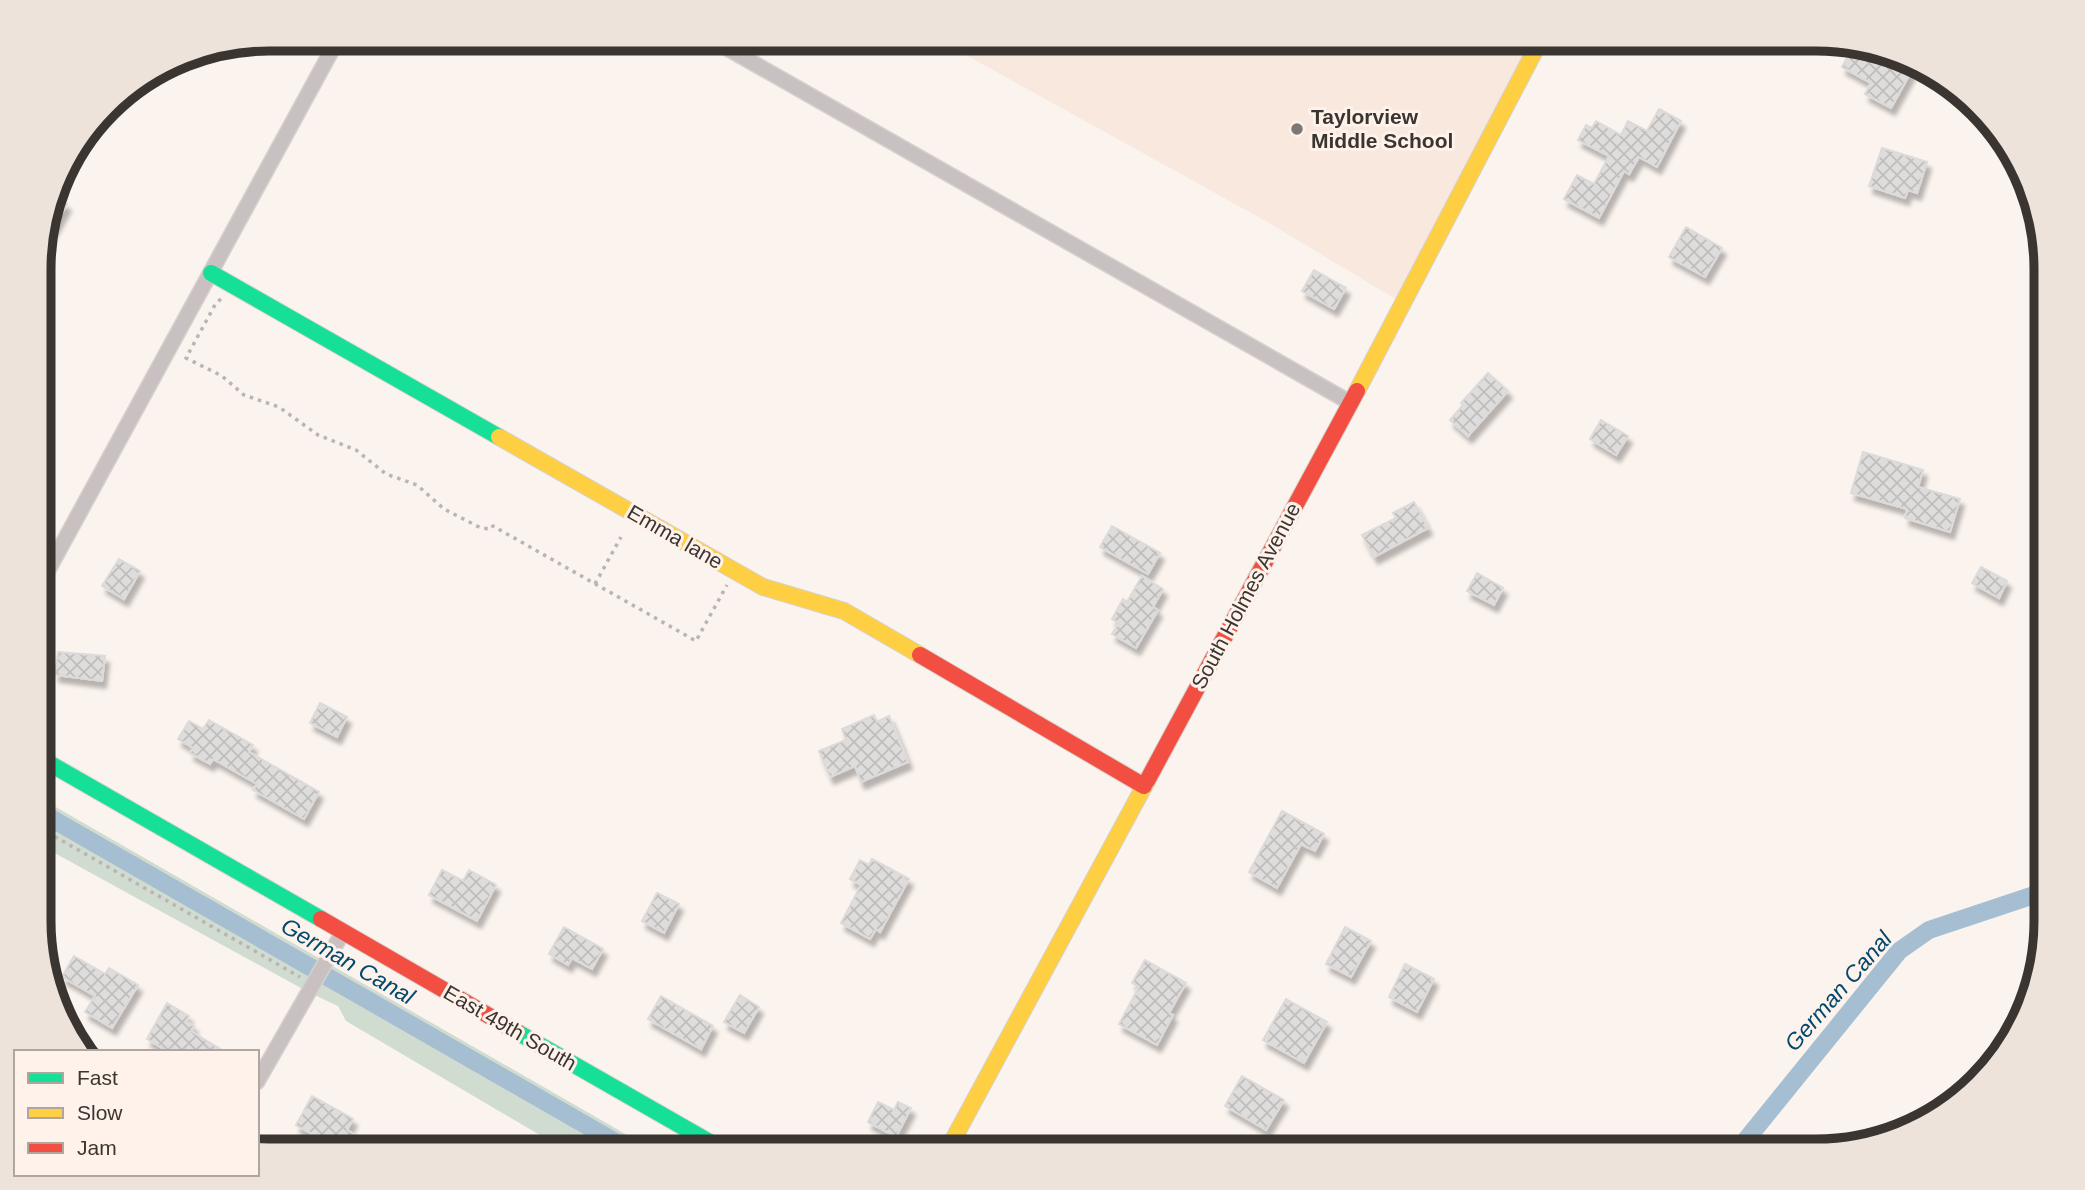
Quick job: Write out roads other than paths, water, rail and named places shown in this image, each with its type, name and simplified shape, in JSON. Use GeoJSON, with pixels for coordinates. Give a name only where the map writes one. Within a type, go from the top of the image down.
{"type":"FeatureCollection","features":[{"type":"Feature","properties":{"kind":"street"},"geometry":{"type":"LineString","coordinates":[[51,565],[331,51]]}},
{"type":"Feature","properties":{"kind":"street"},"geometry":{"type":"LineString","coordinates":[[734,51],[1351,403]]}},
{"type":"Feature","properties":{"kind":"street","name":"South Holmes Avenue"},"geometry":{"type":"LineString","coordinates":[[953,1139],[1417,280],[1534,51]]}},
{"type":"Feature","properties":{"kind":"street","name":"Emma lane"},"geometry":{"type":"LineString","coordinates":[[211,273],[763,587],[844,611],[1144,786]]}},
{"type":"Feature","properties":{"kind":"street","name":"East 49th South"},"geometry":{"type":"LineString","coordinates":[[51,764],[704,1139]]}},
{"type":"Feature","properties":{"kind":"street"},"geometry":{"type":"LineString","coordinates":[[259,1079],[343,932]]}},
{"type":"Feature","properties":{"kind":"waterway","name":"German Canal"},"geometry":{"type":"LineString","coordinates":[[51,818],[610,1139]]}},
{"type":"Feature","properties":{"kind":"waterway","name":"German Canal"},"geometry":{"type":"LineString","coordinates":[[1747,1139],[1899,951],[1929,930],[2034,895]]}},
{"type":"Feature","properties":{"kind":"place","name":"Taylorview Middle School"},"geometry":{"type":"Point","coordinates":[1297,129]}}]}
